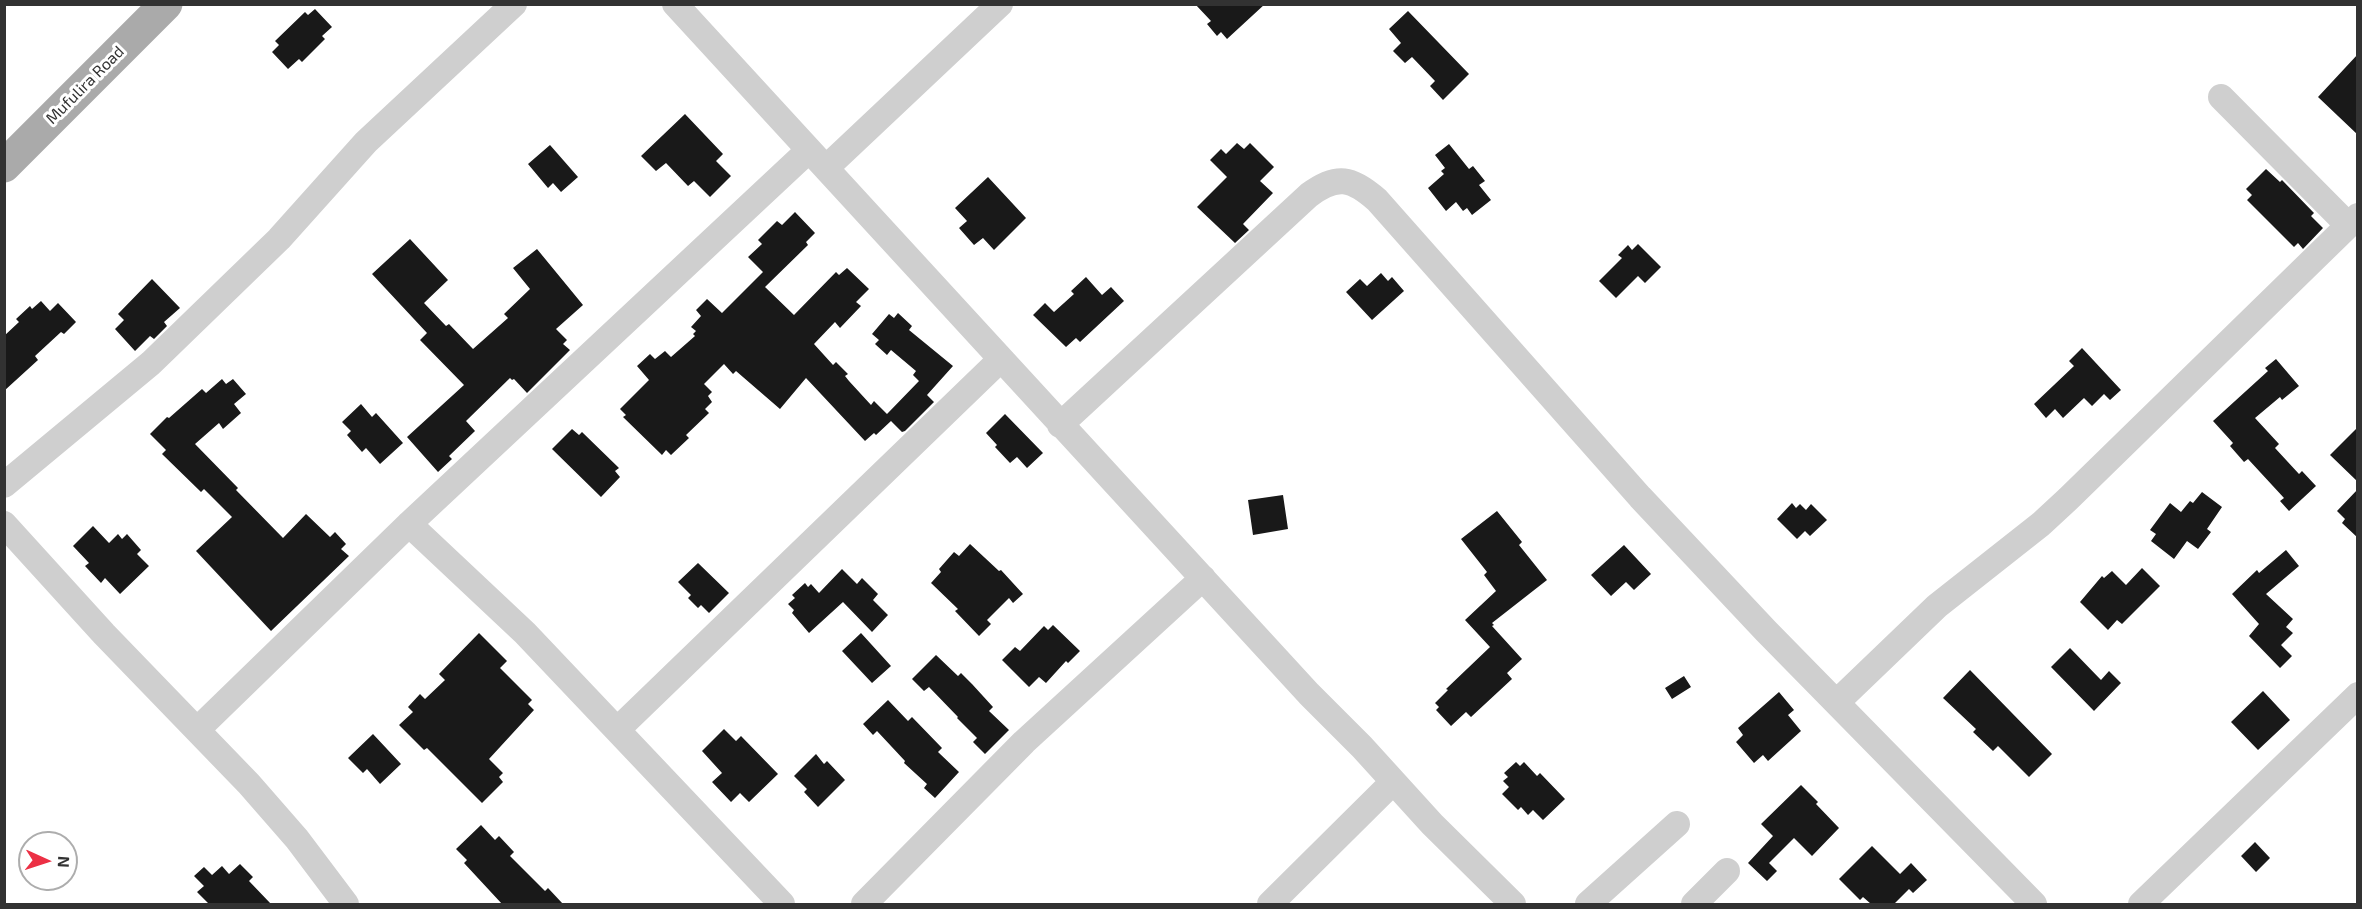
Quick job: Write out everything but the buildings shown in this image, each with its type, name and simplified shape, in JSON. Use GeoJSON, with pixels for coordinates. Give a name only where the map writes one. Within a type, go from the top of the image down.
{"type":"FeatureCollection","features":[{"type":"Feature","properties":{"kind":"main road","name":"Mufulira Road"},"geometry":{"type":"LineString","coordinates":[[4,166],[166,4]]}},
{"type":"Feature","properties":{"kind":"street"},"geometry":{"type":"LineString","coordinates":[[4,485],[151,363],[279,239],[366,142],[514,4]]}},
{"type":"Feature","properties":{"kind":"street"},"geometry":{"type":"LineString","coordinates":[[675,4],[1060,425],[1393,782],[1513,904]]}},
{"type":"Feature","properties":{"kind":"street"},"geometry":{"type":"LineString","coordinates":[[198,729],[409,524],[817,159],[1000,4]]}},
{"type":"Feature","properties":{"kind":"street"},"geometry":{"type":"LineString","coordinates":[[1837,702],[1937,606],[2041,524],[2068,499],[2353,220],[2221,97]]}},
{"type":"Feature","properties":{"kind":"street"},"geometry":{"type":"LineString","coordinates":[[1060,425],[1309,195],[1322,186],[1334,182],[1347,181],[1361,186],[1377,200],[1640,497],[2034,904]]}},
{"type":"Feature","properties":{"kind":"street"},"geometry":{"type":"LineString","coordinates":[[617,730],[1000,360]]}},
{"type":"Feature","properties":{"kind":"street"},"geometry":{"type":"LineString","coordinates":[[4,524],[104,634],[198,729],[297,839],[346,904]]}},
{"type":"Feature","properties":{"kind":"street"},"geometry":{"type":"LineString","coordinates":[[409,524],[525,633],[782,904]]}},
{"type":"Feature","properties":{"kind":"street"},"geometry":{"type":"LineString","coordinates":[[864,904],[1024,742],[1203,578]]}},
{"type":"Feature","properties":{"kind":"street"},"geometry":{"type":"LineString","coordinates":[[2141,904],[2358,695]]}},
{"type":"Feature","properties":{"kind":"street"},"geometry":{"type":"LineString","coordinates":[[1270,904],[1393,782]]}},
{"type":"Feature","properties":{"kind":"street"},"geometry":{"type":"LineString","coordinates":[[1588,904],[1677,824]]}},
{"type":"Feature","properties":{"kind":"street"},"geometry":{"type":"LineString","coordinates":[[1694,904],[1727,871]]}}]}
